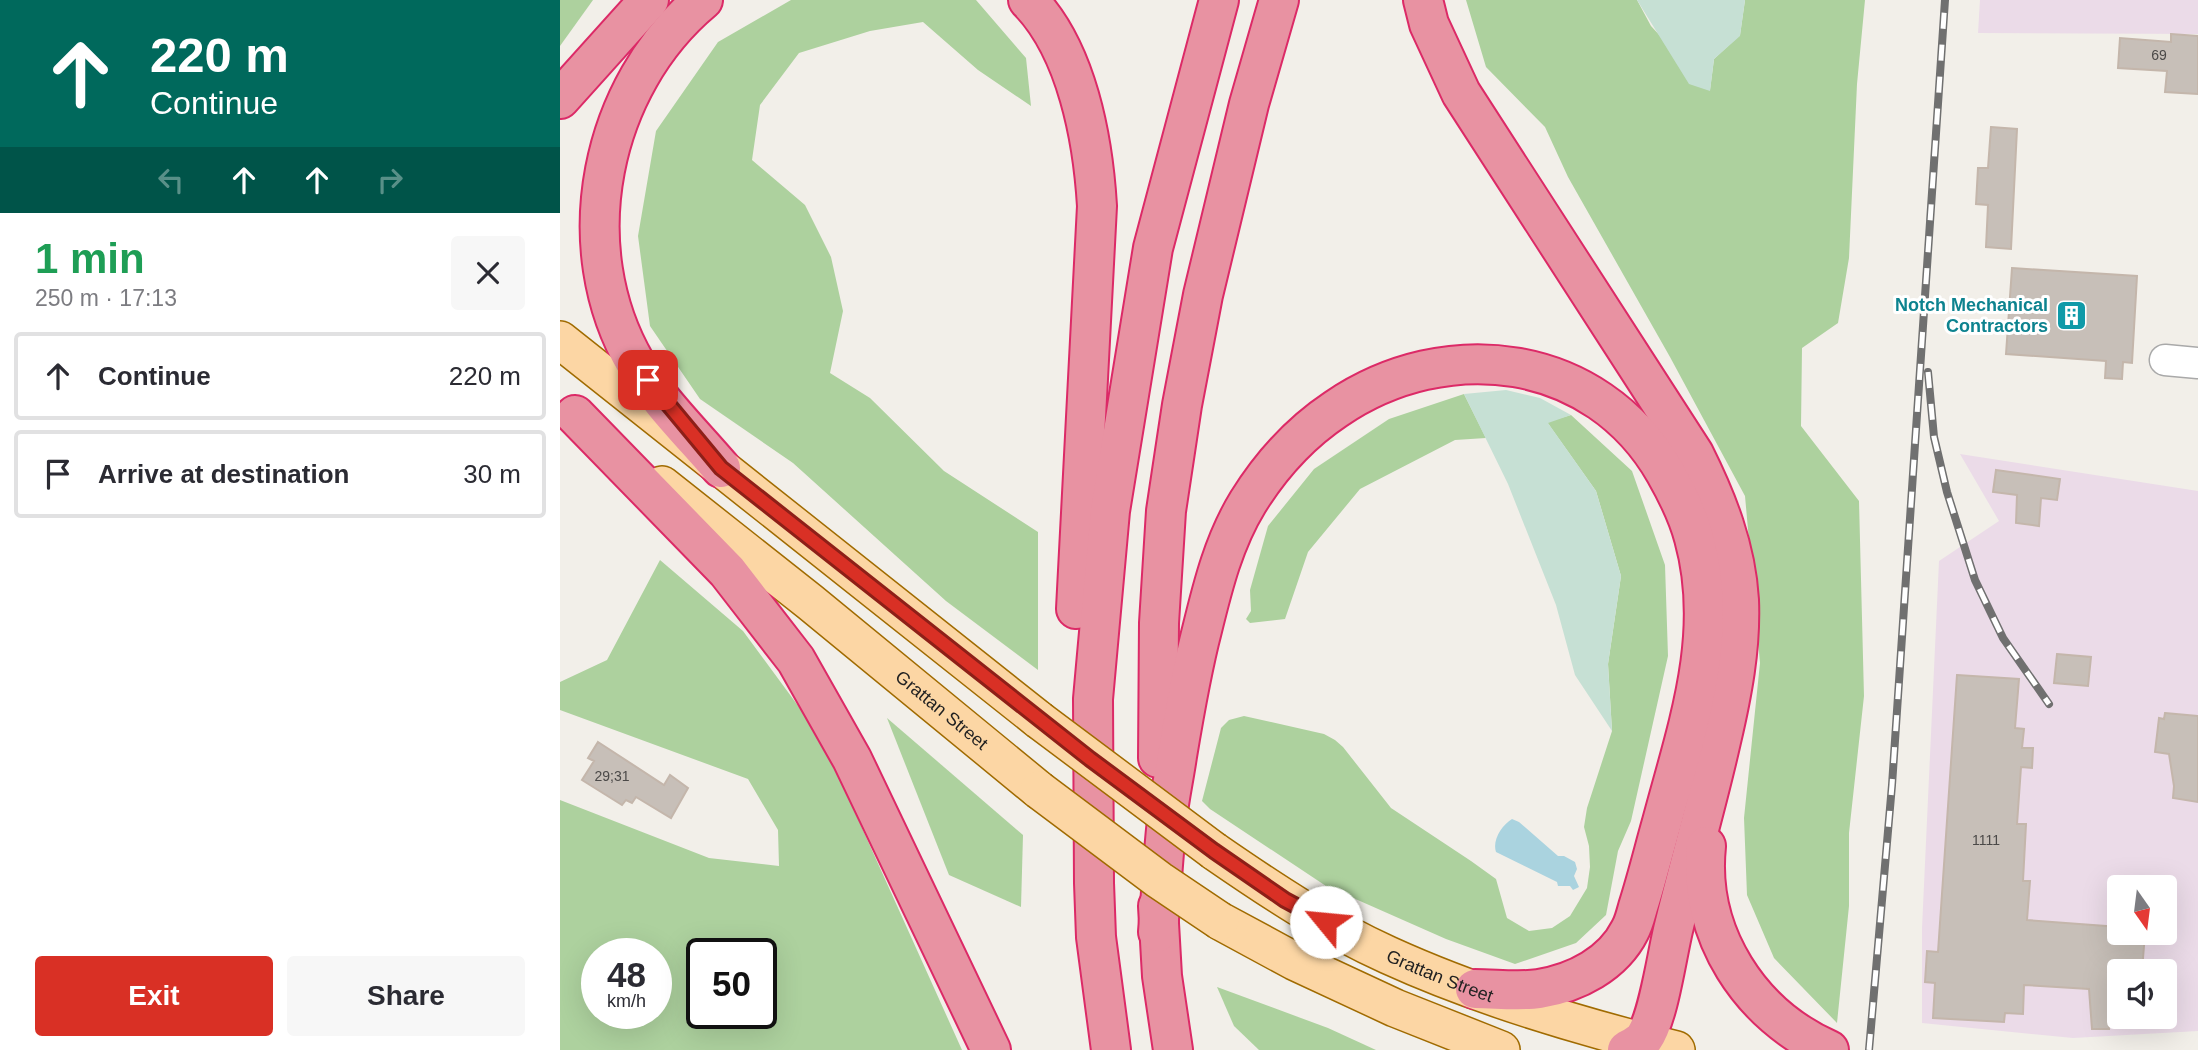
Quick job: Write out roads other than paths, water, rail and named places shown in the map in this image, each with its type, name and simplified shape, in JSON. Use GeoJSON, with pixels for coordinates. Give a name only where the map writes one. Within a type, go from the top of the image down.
{"type":"FeatureCollection","features":[{"type":"Feature","properties":{"kind":"highway"},"geometry":{"type":"LineString","coordinates":[[560,99],[649,0]]}},
{"type":"Feature","properties":{"kind":"highway"},"geometry":{"type":"LineString","coordinates":[[704,0],[687,14],[658,47],[634,85],[624,107],[611,145],[603,181],[600,243],[614,314],[637,365],[658,395],[721,468]]}},
{"type":"Feature","properties":{"kind":"highway"},"geometry":{"type":"LineString","coordinates":[[1028,0],[1058,42],[1075,85],[1095,175],[1097,206],[1074,637],[1087,828],[1094,883]]}},
{"type":"Feature","properties":{"kind":"highway"},"geometry":{"type":"LineString","coordinates":[[1111,1050],[1097,950],[1093,699],[1110,511],[1153,248],[1219,0]]}},
{"type":"Feature","properties":{"kind":"highway"},"geometry":{"type":"LineString","coordinates":[[1173,1050],[1158,932],[1159,623],[1166,511],[1182,405],[1203,295],[1249,104],[1279,0]]}},
{"type":"Feature","properties":{"kind":"highway"},"geometry":{"type":"LineString","coordinates":[[1423,0],[1429,24],[1461,93],[1694,454],[1721,511],[1734,559],[1739,625],[1732,691],[1656,1008],[1645,1036],[1648,1047]]}},
{"type":"Feature","properties":{"kind":"highway"},"geometry":{"type":"LineString","coordinates":[[1158,932],[1167,817],[1194,660],[1220,561],[1247,504],[1298,439],[1338,407],[1357,396],[1426,370],[1467,364],[1520,367],[1553,376],[1605,403],[1629,424],[1652,452],[1678,498],[1695,541],[1705,632],[1702,662],[1687,729],[1643,894],[1631,929],[1617,949],[1593,971],[1568,982],[1537,989],[1475,989]]}},
{"type":"Feature","properties":{"kind":"highway"},"geometry":{"type":"LineString","coordinates":[[567,409],[727,571],[796,660],[852,759],[991,1050]]}},
{"type":"Feature","properties":{"kind":"highway"},"geometry":{"type":"LineString","coordinates":[[1714,771],[1705,853],[1706,886],[1719,940],[1740,979],[1758,1000],[1797,1033],[1829,1050]]}},
{"type":"Feature","properties":{"kind":"main road","name":"Grattan Street"},"geometry":{"type":"LineString","coordinates":[[560,340],[1039,720],[1214,851],[1285,900],[1376,948],[1475,989],[1515,1005],[1648,1047]]}},
{"type":"Feature","properties":{"kind":"main road","name":"Grattan Street"},"geometry":{"type":"LineString","coordinates":[[567,409],[851,635],[1039,790],[1159,880],[1220,921],[1294,961],[1395,1009],[1501,1050]]}},
{"type":"Feature","properties":{"kind":"street"},"geometry":{"type":"LineString","coordinates":[[2165,360],[2198,363]]}},
{"type":"Feature","properties":{"kind":"water"},"geometry":{"type":"Polygon","coordinates":[[[1512,819],[1558,856],[1575,862],[1577,869],[1574,876],[1579,887],[1573,890],[1570,886],[1558,886],[1557,882],[1496,852],[1495,843],[1499,833],[1512,819]]]}},
{"type":"Feature","properties":{"kind":"railway"},"geometry":{"type":"LineString","coordinates":[[1869,1050],[1892,785],[1945,0]]}},
{"type":"Feature","properties":{"kind":"railway"},"geometry":{"type":"LineString","coordinates":[[1928,372],[1934,437],[1947,492],[1975,580],[2003,638],[2049,704]]}},
{"type":"Feature","properties":{"kind":"place","name":"Notch Mechanical Contractors"},"geometry":{"type":"Point","coordinates":[2071,315]}}]}
